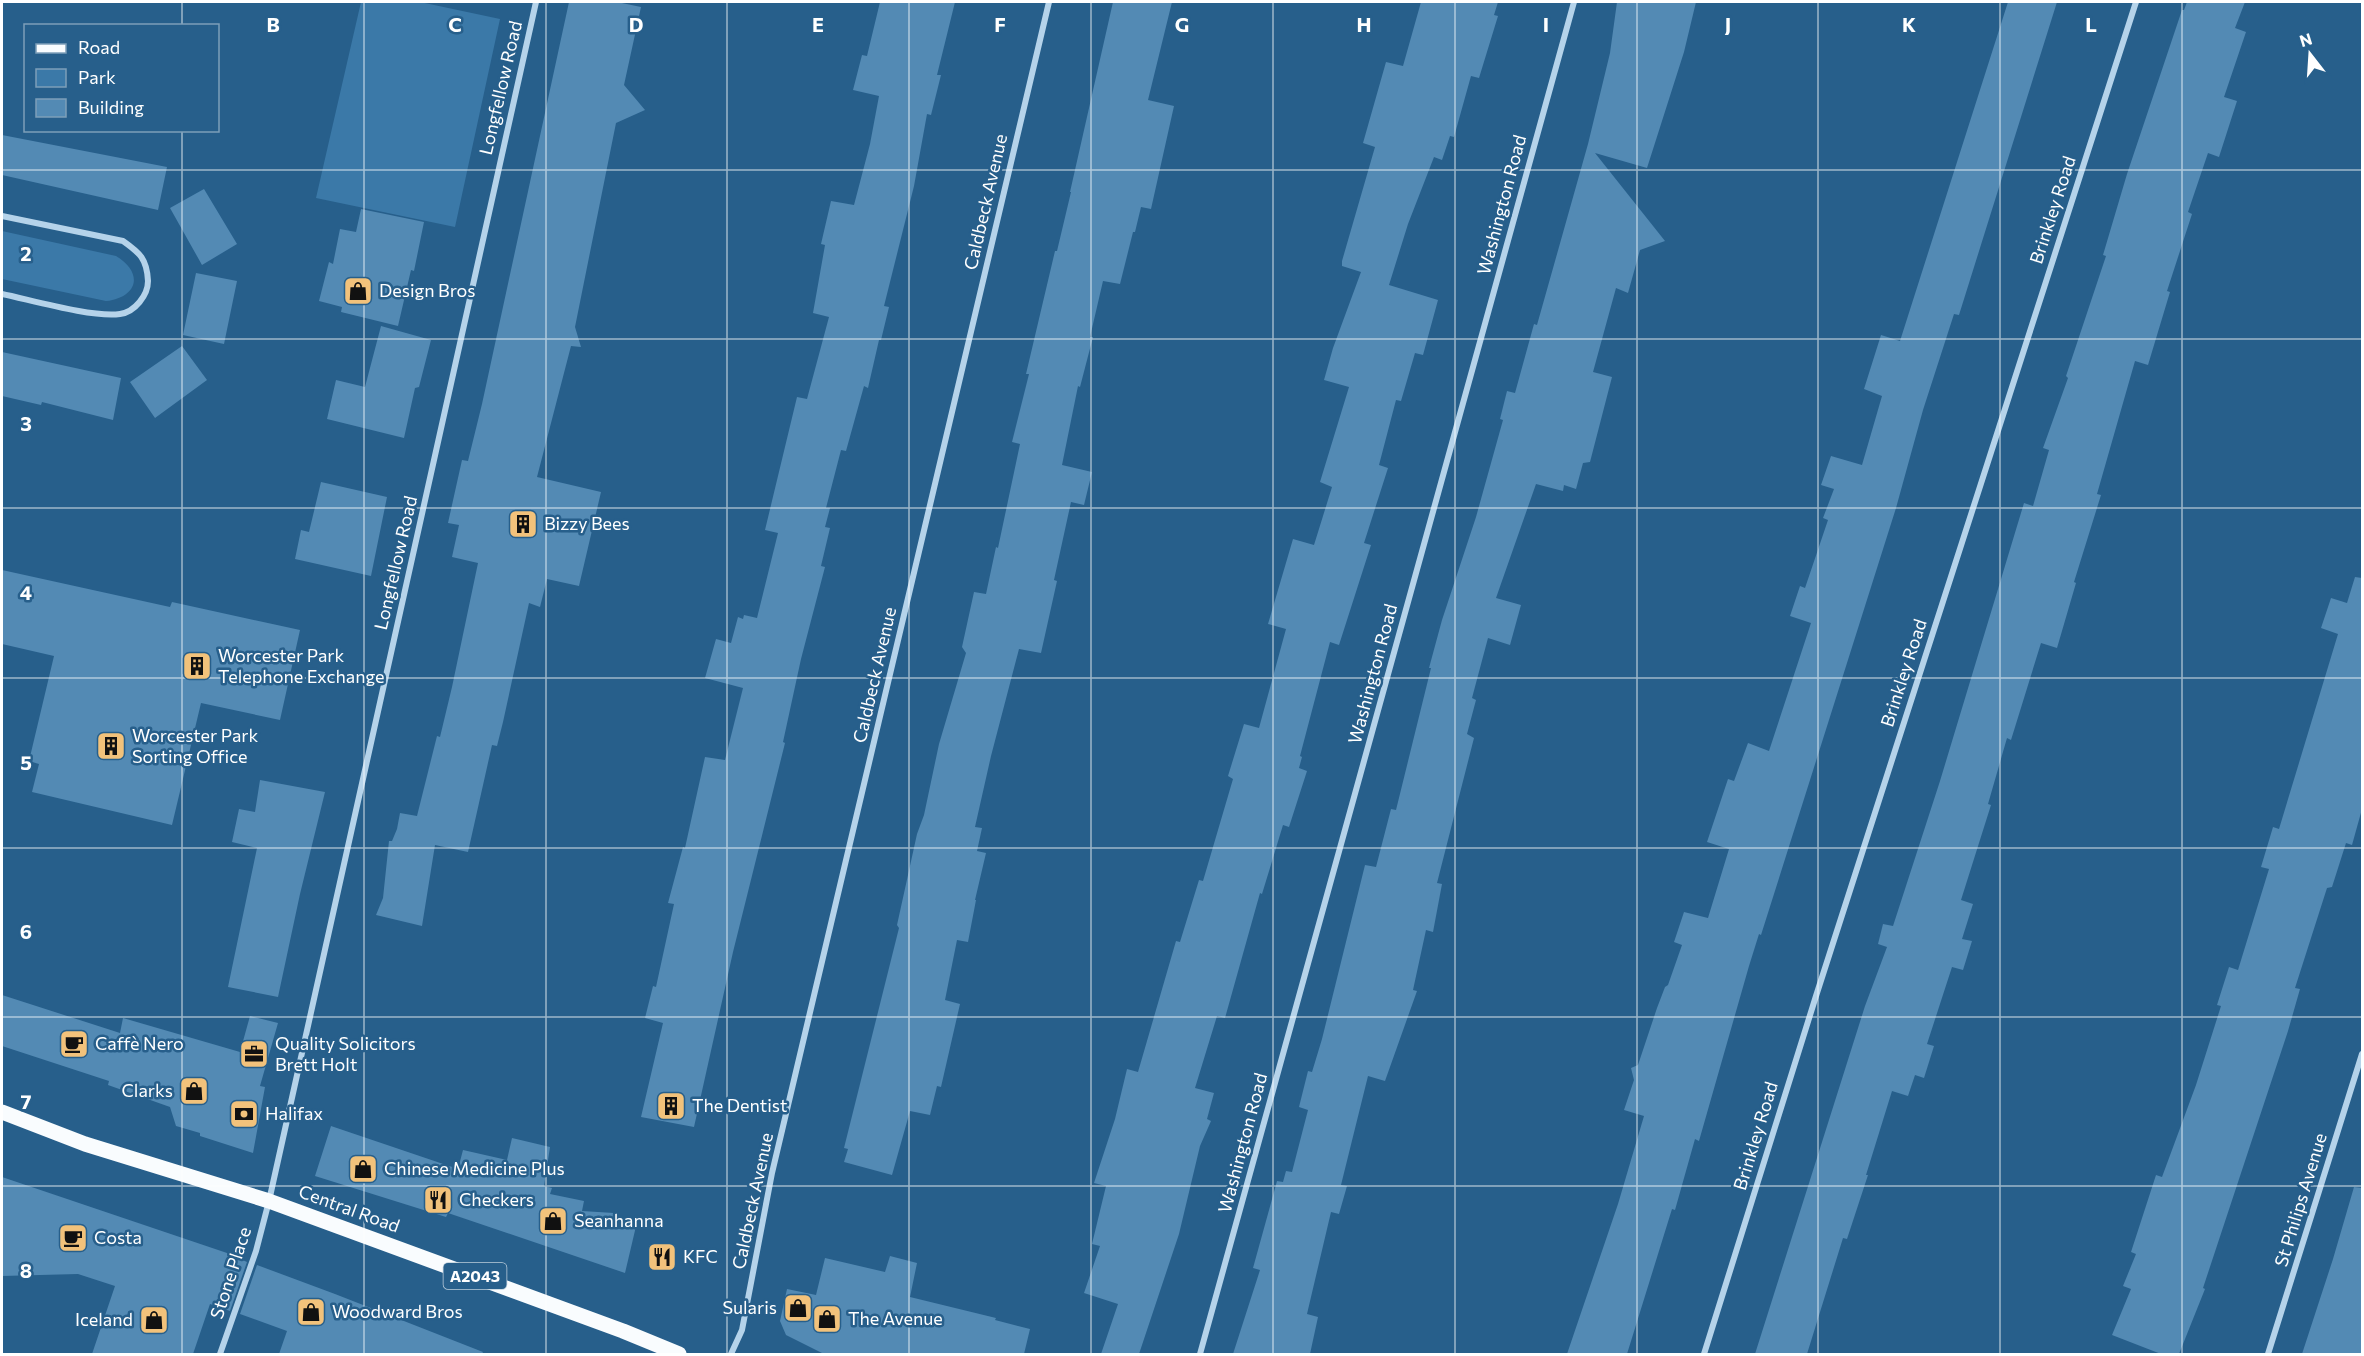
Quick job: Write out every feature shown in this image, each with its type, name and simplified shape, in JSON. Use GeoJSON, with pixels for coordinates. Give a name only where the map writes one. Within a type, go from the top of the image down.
{"type":"FeatureCollection","features":[{"type":"Feature","properties":{"kind":"main road","name":"Central Road"},"geometry":{"type":"LineString","coordinates":[[2,1112],[86,1144],[269,1201],[623,1331],[679,1354]]}},
{"type":"Feature","properties":{"kind":"street","name":"Longfellow Road"},"geometry":{"type":"LineString","coordinates":[[269,1201],[536,2]]}},
{"type":"Feature","properties":{"kind":"street","name":"Caldbeck Avenue"},"geometry":{"type":"LineString","coordinates":[[731,1354],[742,1330],[772,1173],[1049,2]]}},
{"type":"Feature","properties":{"kind":"street","name":"Washington Road"},"geometry":{"type":"LineString","coordinates":[[1200,1354],[1574,2]]}},
{"type":"Feature","properties":{"kind":"street","name":"Brinkley Road"},"geometry":{"type":"LineString","coordinates":[[1704,1354],[1816,996],[2136,2]]}},
{"type":"Feature","properties":{"kind":"street"},"geometry":{"type":"LineString","coordinates":[[2,216],[123,241],[140,252],[147,270],[148,289],[138,304],[123,314],[105,315],[2,294]]}},
{"type":"Feature","properties":{"kind":"street","name":"St Philips Avenue"},"geometry":{"type":"LineString","coordinates":[[2268,1354],[2362,1054]]}},
{"type":"Feature","properties":{"kind":"street","name":"Stone Place"},"geometry":{"type":"LineString","coordinates":[[220,1354],[256,1251],[269,1201]]}},
{"type":"Feature","properties":{"kind":"green space"},"geometry":{"type":"Polygon","coordinates":[[[361,2],[420,2],[500,19],[455,227],[316,198],[361,2]]]}},
{"type":"Feature","properties":{"kind":"green space"},"geometry":{"type":"Polygon","coordinates":[[[2,231],[116,256],[131,270],[134,277],[131,289],[117,299],[106,301],[2,279],[2,231]]]}},
{"type":"Feature","properties":{"kind":"building"},"geometry":{"type":"Polygon","coordinates":[[[569,2],[617,2],[641,7],[624,85],[645,110],[616,123],[575,327],[581,347],[571,346],[537,477],[601,492],[579,586],[547,579],[540,607],[529,603],[503,722],[497,746],[492,745],[468,852],[435,845],[422,926],[376,915],[383,898],[389,841],[392,841],[397,829],[400,813],[417,816],[452,687],[478,563],[452,557],[459,525],[448,523],[462,460],[468,461],[482,404],[569,2]]]}},
{"type":"Feature","properties":{"kind":"building"},"geometry":{"type":"Polygon","coordinates":[[[880,2],[955,2],[937,75],[941,75],[931,115],[927,114],[914,186],[884,306],[889,307],[881,340],[879,340],[868,388],[864,386],[846,451],[841,450],[826,508],[830,508],[825,527],[830,528],[821,566],[825,567],[801,659],[783,742],[785,743],[733,952],[694,1127],[641,1117],[663,1023],[645,1018],[653,986],[656,987],[674,904],[668,903],[683,847],[685,848],[705,757],[725,760],[743,688],[705,678],[716,639],[731,643],[738,617],[743,619],[744,615],[757,618],[778,533],[765,530],[797,397],[807,399],[829,317],[813,313],[825,245],[821,244],[831,201],[854,205],[870,144],[879,96],[853,90],[862,55],[867,56],[880,2]]]}},
{"type":"Feature","properties":{"kind":"building"},"geometry":{"type":"Polygon","coordinates":[[[1113,2],[1172,2],[1148,100],[1174,106],[1151,209],[1141,207],[1120,284],[1103,281],[1090,337],[1093,337],[1080,387],[1078,386],[1062,465],[1092,472],[1084,505],[1071,502],[1041,653],[1019,649],[991,756],[975,827],[982,828],[977,851],[986,853],[968,942],[957,940],[945,1000],[960,1004],[941,1087],[937,1086],[930,1115],[910,1111],[892,1175],[844,1162],[848,1149],[844,1148],[899,928],[897,925],[939,744],[966,653],[962,647],[974,592],[986,594],[996,547],[998,548],[1020,444],[1012,442],[1029,374],[1026,374],[1071,192],[1113,2]]]}},
{"type":"Feature","properties":{"kind":"building"},"geometry":{"type":"Polygon","coordinates":[[[1421,2],[1498,2],[1494,15],[1498,16],[1479,78],[1471,76],[1454,137],[1450,136],[1442,160],[1434,157],[1408,224],[1389,285],[1438,300],[1423,355],[1415,353],[1401,401],[1396,400],[1379,465],[1388,468],[1364,543],[1371,545],[1339,645],[1330,642],[1300,756],[1302,757],[1299,768],[1307,771],[1289,827],[1283,825],[1262,894],[1260,893],[1225,1018],[1217,1016],[1195,1088],[1214,1093],[1207,1119],[1211,1121],[1200,1146],[1179,1234],[1139,1354],[1101,1354],[1118,1304],[1084,1293],[1100,1246],[1092,1244],[1106,1186],[1094,1183],[1115,1119],[1127,1069],[1138,1072],[1176,941],[1180,942],[1199,880],[1203,881],[1233,779],[1228,776],[1244,724],[1259,728],[1286,629],[1268,624],[1293,539],[1314,545],[1332,487],[1320,482],[1349,387],[1324,380],[1333,348],[1361,272],[1342,266],[1342,261],[1375,147],[1363,143],[1386,62],[1403,66],[1421,2]]]}},
{"type":"Feature","properties":{"kind":"building"},"geometry":{"type":"Polygon","coordinates":[[[1617,2],[1696,2],[1684,52],[1647,168],[1595,153],[1665,241],[1640,250],[1628,293],[1616,288],[1593,372],[1612,377],[1590,462],[1583,463],[1576,489],[1564,485],[1563,491],[1536,484],[1496,598],[1521,605],[1510,645],[1488,638],[1472,698],[1476,700],[1467,734],[1474,738],[1437,883],[1442,884],[1433,932],[1426,930],[1413,990],[1417,991],[1385,1081],[1368,1076],[1341,1185],[1347,1186],[1339,1214],[1331,1212],[1307,1314],[1318,1317],[1310,1354],[1233,1354],[1260,1270],[1253,1268],[1277,1181],[1283,1182],[1286,1171],[1292,1172],[1308,1110],[1299,1107],[1308,1071],[1312,1072],[1322,1039],[1365,865],[1376,867],[1391,809],[1396,810],[1431,668],[1429,668],[1442,620],[1476,517],[1503,420],[1500,419],[1507,391],[1515,393],[1534,324],[1537,325],[1588,144],[1610,53],[1617,2]]]}},
{"type":"Feature","properties":{"kind":"building"},"geometry":{"type":"Polygon","coordinates":[[[2008,2],[2057,2],[1959,315],[1954,314],[1923,410],[1896,508],[1761,935],[1759,934],[1749,966],[1699,1141],[1695,1139],[1675,1210],[1672,1209],[1627,1354],[1567,1354],[1618,1204],[1644,1116],[1624,1110],[1634,1080],[1631,1068],[1638,1065],[1682,945],[1674,942],[1684,912],[1708,918],[1729,849],[1707,842],[1728,779],[1734,781],[1748,743],[1769,751],[1811,623],[1790,616],[1800,586],[1805,588],[1828,520],[1823,518],[1834,489],[1821,485],[1831,456],[1862,465],[1882,396],[1864,389],[1881,335],[1900,341],[2008,2]]]}},
{"type":"Feature","properties":{"kind":"building"},"geometry":{"type":"Polygon","coordinates":[[[2187,2],[2245,2],[2235,28],[2246,32],[2224,97],[2237,101],[2219,157],[2208,153],[2188,212],[2192,214],[2167,291],[2170,292],[2148,365],[2135,361],[2097,494],[2101,495],[2074,582],[2076,583],[2057,648],[2041,643],[2011,740],[2007,738],[1988,804],[1991,805],[1961,900],[1973,904],[1962,939],[1972,941],[1963,970],[1952,967],[1927,1044],[1934,1046],[1924,1078],[1915,1075],[1908,1096],[1892,1091],[1866,1175],[1868,1175],[1847,1239],[1843,1238],[1807,1354],[1755,1354],[1865,1006],[1887,947],[1878,944],[1883,924],[1893,926],[1940,781],[2024,503],[2033,506],[2049,450],[2043,448],[2068,378],[2066,376],[2106,256],[2103,255],[2127,174],[2182,10],[2187,2]]]}},
{"type":"Feature","properties":{"kind":"building"},"geometry":{"type":"Polygon","coordinates":[[[2,135],[167,167],[158,210],[2,175],[2,135]]]}},
{"type":"Feature","properties":{"kind":"building"},"geometry":{"type":"Polygon","coordinates":[[[204,189],[237,244],[202,265],[170,208],[204,189]]]}},
{"type":"Feature","properties":{"kind":"building"},"geometry":{"type":"Polygon","coordinates":[[[361,209],[424,222],[414,271],[411,270],[398,326],[341,312],[342,307],[319,301],[329,262],[333,264],[340,229],[356,232],[361,209]]]}},
{"type":"Feature","properties":{"kind":"building"},"geometry":{"type":"Polygon","coordinates":[[[196,273],[237,281],[224,344],[183,335],[196,273]]]}},
{"type":"Feature","properties":{"kind":"building"},"geometry":{"type":"Polygon","coordinates":[[[381,326],[431,340],[419,387],[415,388],[404,438],[327,419],[336,380],[365,387],[381,326]]]}},
{"type":"Feature","properties":{"kind":"building"},"geometry":{"type":"Polygon","coordinates":[[[182,346],[207,380],[155,418],[130,382],[182,346]]]}},
{"type":"Feature","properties":{"kind":"building"},"geometry":{"type":"Polygon","coordinates":[[[2,352],[121,378],[113,420],[42,402],[41,405],[2,396],[2,352]]]}},
{"type":"Feature","properties":{"kind":"building"},"geometry":{"type":"Polygon","coordinates":[[[321,482],[387,497],[371,576],[295,559],[301,530],[309,532],[321,482]]]}},
{"type":"Feature","properties":{"kind":"building"},"geometry":{"type":"Polygon","coordinates":[[[2,570],[170,607],[172,602],[300,630],[280,720],[201,703],[172,825],[32,792],[39,764],[29,761],[54,656],[2,644],[2,570]]]}},
{"type":"Feature","properties":{"kind":"building"},"geometry":{"type":"Polygon","coordinates":[[[2355,577],[2362,578],[2362,809],[2352,845],[2346,843],[2332,887],[2327,888],[2295,988],[2300,989],[2288,1031],[2203,1288],[2205,1289],[2179,1354],[2161,1354],[2112,1335],[2131,1289],[2123,1286],[2136,1254],[2131,1252],[2156,1175],[2162,1177],[2196,1085],[2221,1006],[2217,1005],[2229,967],[2238,970],[2269,869],[2261,867],[2273,827],[2279,829],[2338,634],[2321,628],[2331,598],[2347,603],[2355,577]]]}},
{"type":"Feature","properties":{"kind":"building"},"geometry":{"type":"Polygon","coordinates":[[[260,780],[325,792],[278,997],[228,987],[257,848],[232,842],[239,809],[255,812],[260,780]]]}},
{"type":"Feature","properties":{"kind":"building"},"geometry":{"type":"Polygon","coordinates":[[[2,995],[120,1033],[123,1018],[240,1052],[250,1016],[278,1023],[260,1086],[265,1087],[253,1153],[176,1126],[170,1107],[108,1085],[109,1081],[2,1046],[2,995]]]}},
{"type":"Feature","properties":{"kind":"building"},"geometry":{"type":"Polygon","coordinates":[[[331,1126],[458,1169],[463,1150],[507,1160],[512,1138],[550,1147],[544,1186],[552,1188],[550,1194],[584,1201],[582,1211],[614,1213],[613,1217],[637,1222],[625,1273],[448,1213],[446,1217],[315,1176],[331,1126]]]}},
{"type":"Feature","properties":{"kind":"building"},"geometry":{"type":"Polygon","coordinates":[[[2,1177],[227,1253],[247,1262],[230,1311],[210,1304],[193,1354],[92,1354],[115,1286],[78,1274],[2,1276],[2,1177]]]}},
{"type":"Feature","properties":{"kind":"building"},"geometry":{"type":"Polygon","coordinates":[[[2354,1187],[2362,1188],[2362,1354],[2302,1354],[2333,1259],[2354,1187]]]}},
{"type":"Feature","properties":{"kind":"building"},"geometry":{"type":"Polygon","coordinates":[[[890,1256],[917,1263],[910,1297],[996,1318],[995,1320],[1030,1329],[1024,1354],[824,1354],[786,1335],[780,1321],[787,1289],[816,1295],[825,1258],[885,1272],[890,1256]]]}},
{"type":"Feature","properties":{"kind":"building"},"geometry":{"type":"Polygon","coordinates":[[[257,1265],[483,1352],[482,1354],[279,1354],[287,1331],[240,1314],[257,1265]]]}},
{"type":"Feature","properties":{"kind":"place","name":"Design Bros"},"geometry":{"type":"Point","coordinates":[358,291]}},
{"type":"Feature","properties":{"kind":"place","name":"Bizzy Bees"},"geometry":{"type":"Point","coordinates":[523,524]}},
{"type":"Feature","properties":{"kind":"place","name":"Worcester Park Telephone Exchange"},"geometry":{"type":"Point","coordinates":[197,666]}},
{"type":"Feature","properties":{"kind":"place","name":"Worcester Park Sorting Office"},"geometry":{"type":"Point","coordinates":[111,746]}},
{"type":"Feature","properties":{"kind":"place","name":"Caffè Nero"},"geometry":{"type":"Point","coordinates":[74,1044]}},
{"type":"Feature","properties":{"kind":"place","name":"Quality Solicitors Brett Holt"},"geometry":{"type":"Point","coordinates":[254,1054]}},
{"type":"Feature","properties":{"kind":"place","name":"Clarks"},"geometry":{"type":"Point","coordinates":[194,1091]}},
{"type":"Feature","properties":{"kind":"place","name":"The Dentist"},"geometry":{"type":"Point","coordinates":[671,1106]}},
{"type":"Feature","properties":{"kind":"place","name":"Halifax"},"geometry":{"type":"Point","coordinates":[244,1114]}},
{"type":"Feature","properties":{"kind":"place","name":"Chinese Medicine Plus"},"geometry":{"type":"Point","coordinates":[363,1169]}},
{"type":"Feature","properties":{"kind":"place","name":"Checkers"},"geometry":{"type":"Point","coordinates":[438,1200]}},
{"type":"Feature","properties":{"kind":"place","name":"Seanhanna"},"geometry":{"type":"Point","coordinates":[553,1221]}},
{"type":"Feature","properties":{"kind":"place","name":"Costa"},"geometry":{"type":"Point","coordinates":[73,1238]}},
{"type":"Feature","properties":{"kind":"place","name":"KFC"},"geometry":{"type":"Point","coordinates":[662,1257]}},
{"type":"Feature","properties":{"kind":"place","name":"Sularis"},"geometry":{"type":"Point","coordinates":[798,1308]}},
{"type":"Feature","properties":{"kind":"place","name":"Woodward Bros"},"geometry":{"type":"Point","coordinates":[311,1312]}},
{"type":"Feature","properties":{"kind":"place","name":"The Avenue"},"geometry":{"type":"Point","coordinates":[827,1319]}},
{"type":"Feature","properties":{"kind":"place","name":"Iceland"},"geometry":{"type":"Point","coordinates":[154,1320]}}]}
